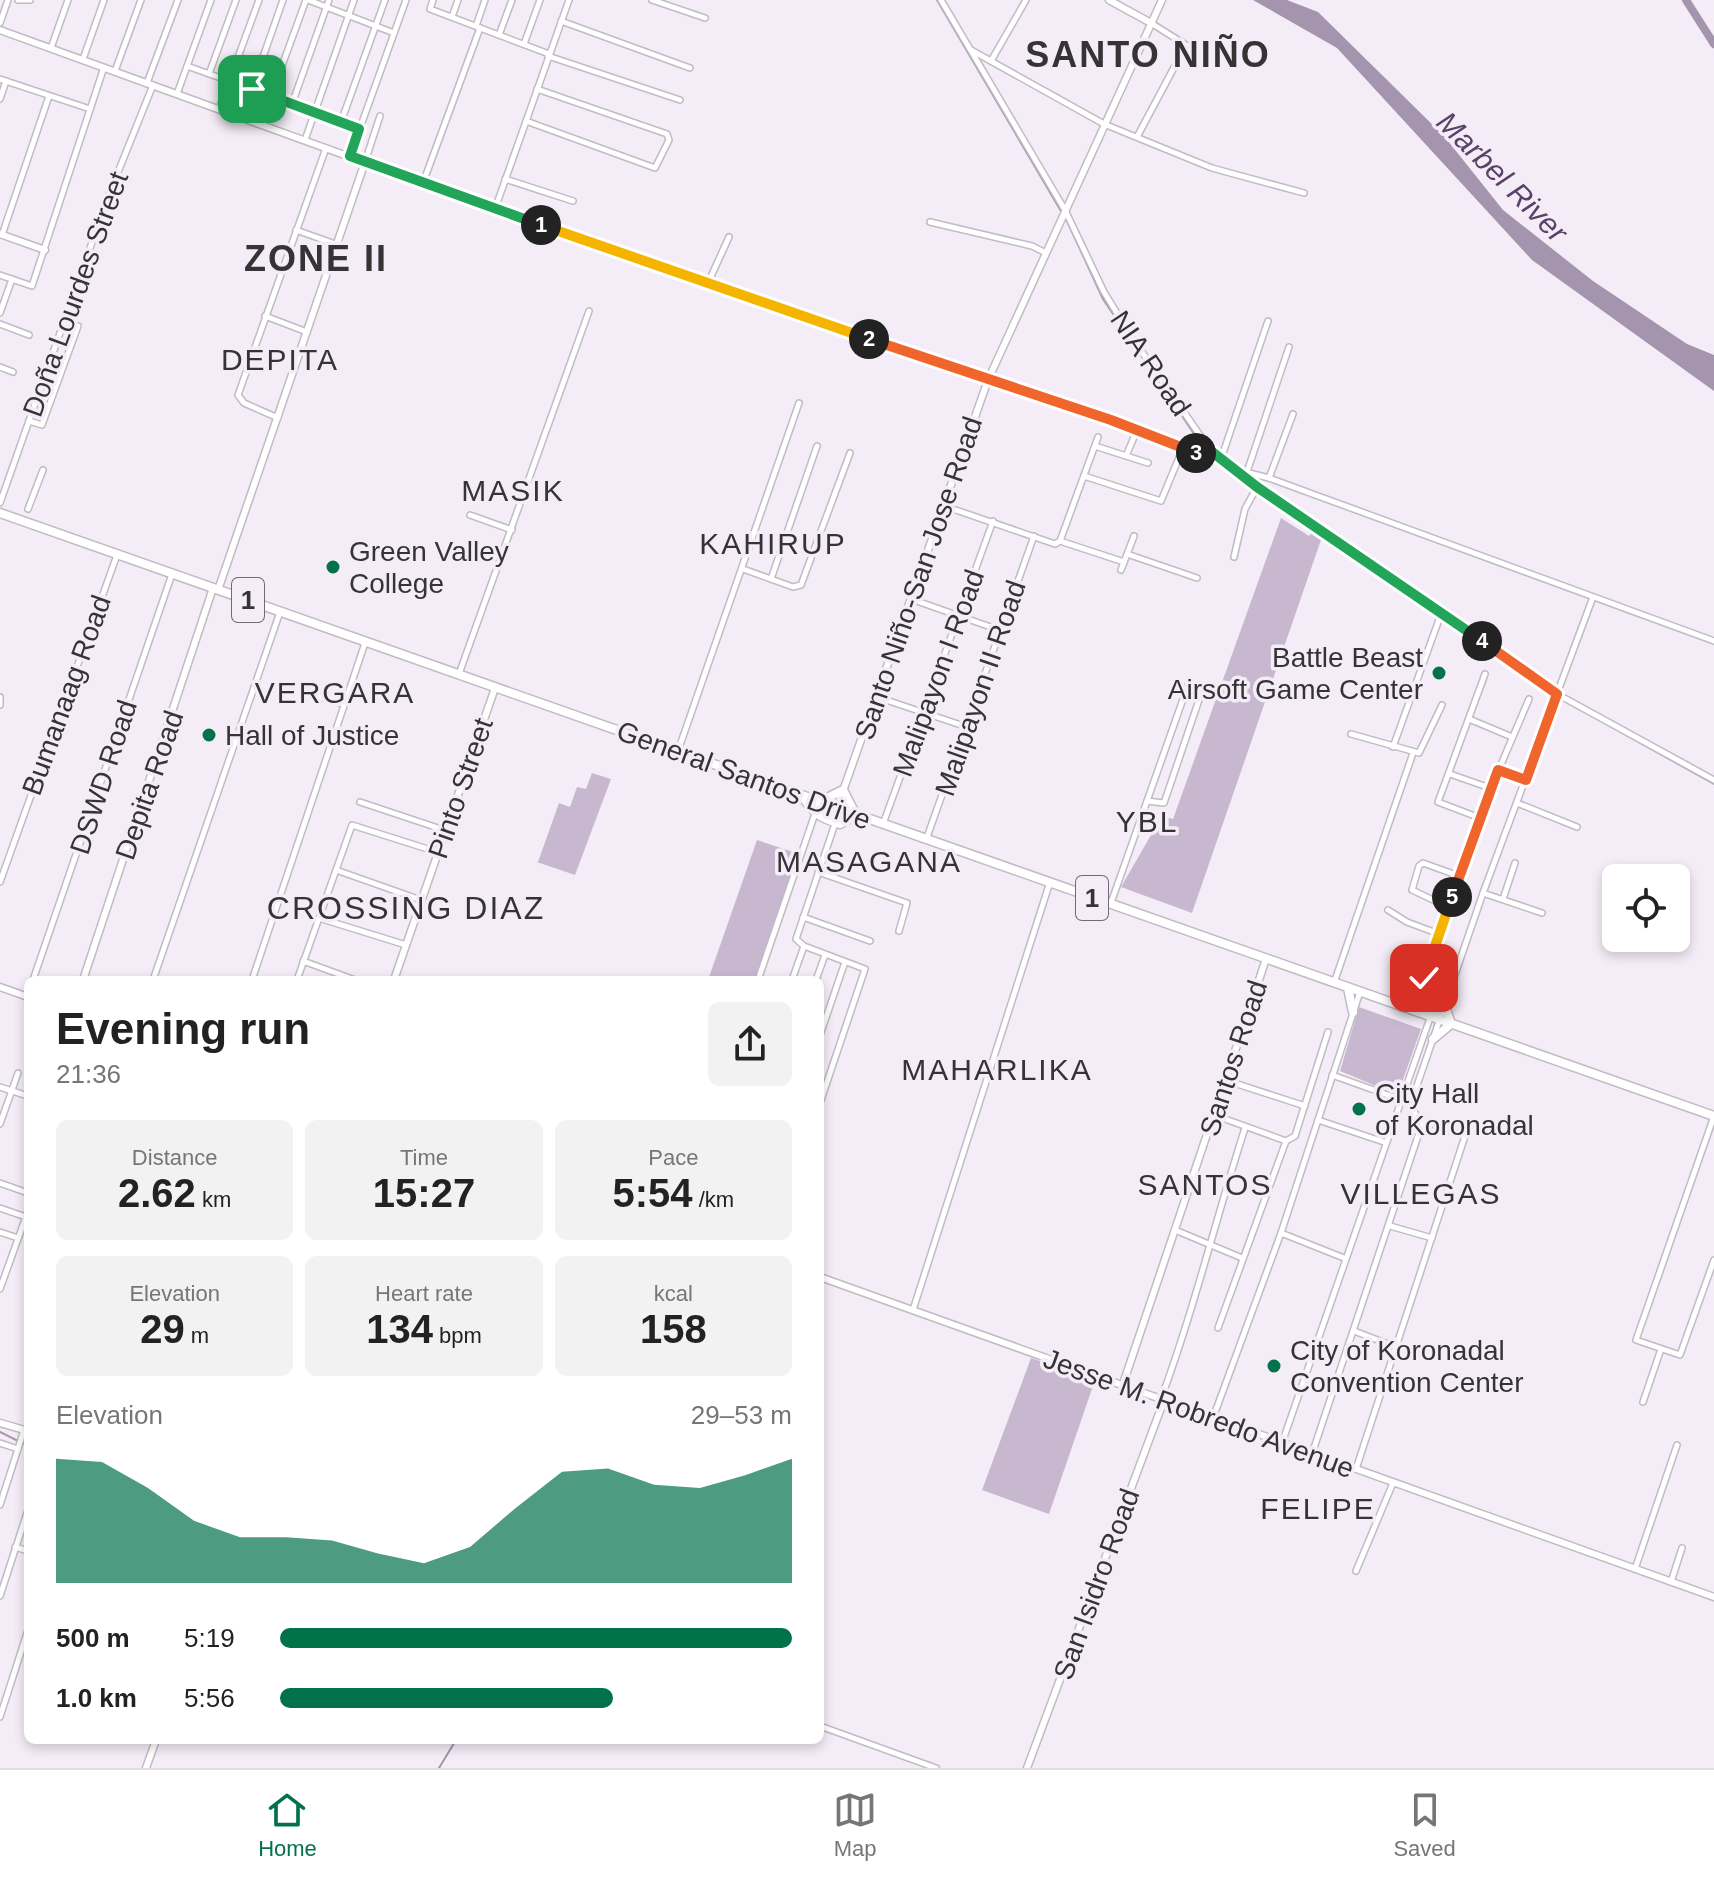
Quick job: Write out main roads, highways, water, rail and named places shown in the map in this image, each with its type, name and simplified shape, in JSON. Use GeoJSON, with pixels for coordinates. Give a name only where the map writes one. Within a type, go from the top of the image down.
{"type":"FeatureCollection","features":[{"type":"Feature","properties":{"kind":"highway","name":"General Santos Drive"},"geometry":{"type":"LineString","coordinates":[[1,516],[172,573],[1714,1116]]}},
{"type":"Feature","properties":{"kind":"highway"},"geometry":{"type":"LineString","coordinates":[[802,796],[815,815],[835,823],[840,824],[856,815],[843,790],[819,802]]}},
{"type":"Feature","properties":{"kind":"highway"},"geometry":{"type":"LineString","coordinates":[[1348,988],[1353,1012]]}},
{"type":"Feature","properties":{"kind":"highway"},"geometry":{"type":"LineString","coordinates":[[1400,1006],[1418,994]]}},
{"type":"Feature","properties":{"kind":"highway"},"geometry":{"type":"LineString","coordinates":[[1433,1039],[1451,1024],[1444,1003],[1434,1018]]}},
{"type":"Feature","properties":{"kind":"main road"},"geometry":{"type":"LineString","coordinates":[[1109,0],[1151,23]]}},
{"type":"Feature","properties":{"kind":"main road","name":"Santo Niño-San Jose Road"},"geometry":{"type":"LineString","coordinates":[[838,809],[988,380],[1162,0]]}},
{"type":"Feature","properties":{"kind":"main road"},"geometry":{"type":"LineString","coordinates":[[0,30],[495,209],[988,380]]}},
{"type":"Feature","properties":{"kind":"main road","name":"Depita Road"},"geometry":{"type":"LineString","coordinates":[[84,976],[365,162]]}},
{"type":"Feature","properties":{"kind":"main road"},"geometry":{"type":"LineString","coordinates":[[1,234],[45,250]]}},
{"type":"Feature","properties":{"kind":"main road","name":"Pinto Street"},"geometry":{"type":"LineString","coordinates":[[395,976],[495,688]]}},
{"type":"Feature","properties":{"kind":"main road","name":"Santos Road"},"geometry":{"type":"LineString","coordinates":[[1123,1384],[1266,959]]}},
{"type":"Feature","properties":{"kind":"main road"},"geometry":{"type":"LineString","coordinates":[[0,987],[24,995]]}},
{"type":"Feature","properties":{"kind":"main road","name":"Jesse M. Robredo Avenue"},"geometry":{"type":"LineString","coordinates":[[824,1278],[1714,1597]]}},
{"type":"Feature","properties":{"kind":"main road","name":"San Isidro Road"},"geometry":{"type":"LineString","coordinates":[[1027,1768],[1162,1399]]}},
{"type":"Feature","properties":{"kind":"main road"},"geometry":{"type":"LineString","coordinates":[[0,1423],[24,1430]]}},
{"type":"Feature","properties":{"kind":"main road"},"geometry":{"type":"LineString","coordinates":[[146,1768],[155,1744]]}},
{"type":"Feature","properties":{"kind":"waterway"},"geometry":{"type":"LineString","coordinates":[[937,0],[1061,211]]}},
{"type":"Feature","properties":{"kind":"waterway"},"geometry":{"type":"LineString","coordinates":[[1686,0],[1714,44]]}},
{"type":"Feature","properties":{"kind":"waterway"},"geometry":{"type":"LineString","coordinates":[[1067,221],[1103,299],[1205,450]]}},
{"type":"Feature","properties":{"kind":"waterway"},"geometry":{"type":"LineString","coordinates":[[1209,455],[1247,482]]}},
{"type":"Feature","properties":{"kind":"waterway"},"geometry":{"type":"LineString","coordinates":[[1463,632],[1492,652]]}},
{"type":"Feature","properties":{"kind":"waterway"},"geometry":{"type":"LineString","coordinates":[[1494,654],[1516,669]]}},
{"type":"Feature","properties":{"kind":"waterway"},"geometry":{"type":"LineString","coordinates":[[1534,681],[1553,695]]}},
{"type":"Feature","properties":{"kind":"waterway"},"geometry":{"type":"LineString","coordinates":[[1610,726],[1714,784]]}},
{"type":"Feature","properties":{"kind":"waterway"},"geometry":{"type":"LineString","coordinates":[[0,1432],[24,1444]]}},
{"type":"Feature","properties":{"kind":"waterway"},"geometry":{"type":"LineString","coordinates":[[439,1768],[454,1744]]}},
{"type":"Feature","properties":{"kind":"place","name":"Green Valley College"},"geometry":{"type":"Point","coordinates":[333,567]}},
{"type":"Feature","properties":{"kind":"place","name":"Battle Beast Airsoft Game Center"},"geometry":{"type":"Point","coordinates":[1439,673]}},
{"type":"Feature","properties":{"kind":"place","name":"Hall of Justice"},"geometry":{"type":"Point","coordinates":[209,735]}},
{"type":"Feature","properties":{"kind":"place","name":"City Hall of Koronadal"},"geometry":{"type":"Point","coordinates":[1359,1109]}},
{"type":"Feature","properties":{"kind":"place","name":"City of Koronadal Convention Center"},"geometry":{"type":"Point","coordinates":[1274,1366]}},
{"type":"Feature","properties":{"kind":"district","name":"SANTO NIÑO"},"geometry":{"type":"Point","coordinates":[1148,54]}},
{"type":"Feature","properties":{"kind":"district","name":"ZONE II"},"geometry":{"type":"Point","coordinates":[316,258]}},
{"type":"Feature","properties":{"kind":"district","name":"DEPITA"},"geometry":{"type":"Point","coordinates":[280,360]}},
{"type":"Feature","properties":{"kind":"district","name":"MASIK"},"geometry":{"type":"Point","coordinates":[513,491]}},
{"type":"Feature","properties":{"kind":"district","name":"KAHIRUP"},"geometry":{"type":"Point","coordinates":[773,544]}},
{"type":"Feature","properties":{"kind":"district","name":"VERGARA"},"geometry":{"type":"Point","coordinates":[335,693]}},
{"type":"Feature","properties":{"kind":"district","name":"YBL"},"geometry":{"type":"Point","coordinates":[1147,822]}},
{"type":"Feature","properties":{"kind":"district","name":"MASAGANA"},"geometry":{"type":"Point","coordinates":[869,862]}},
{"type":"Feature","properties":{"kind":"district","name":"CROSSING DIAZ"},"geometry":{"type":"Point","coordinates":[406,908]}},
{"type":"Feature","properties":{"kind":"district","name":"MAHARLIKA"},"geometry":{"type":"Point","coordinates":[997,1070]}},
{"type":"Feature","properties":{"kind":"district","name":"SANTOS"},"geometry":{"type":"Point","coordinates":[1205,1185]}},
{"type":"Feature","properties":{"kind":"district","name":"VILLEGAS"},"geometry":{"type":"Point","coordinates":[1421,1194]}},
{"type":"Feature","properties":{"kind":"district","name":"FELIPE"},"geometry":{"type":"Point","coordinates":[1318,1509]}},
{"type":"Feature","properties":{"kind":"water label","name":"Marbel River"},"geometry":{"type":"Point","coordinates":[1502,177]}}]}
